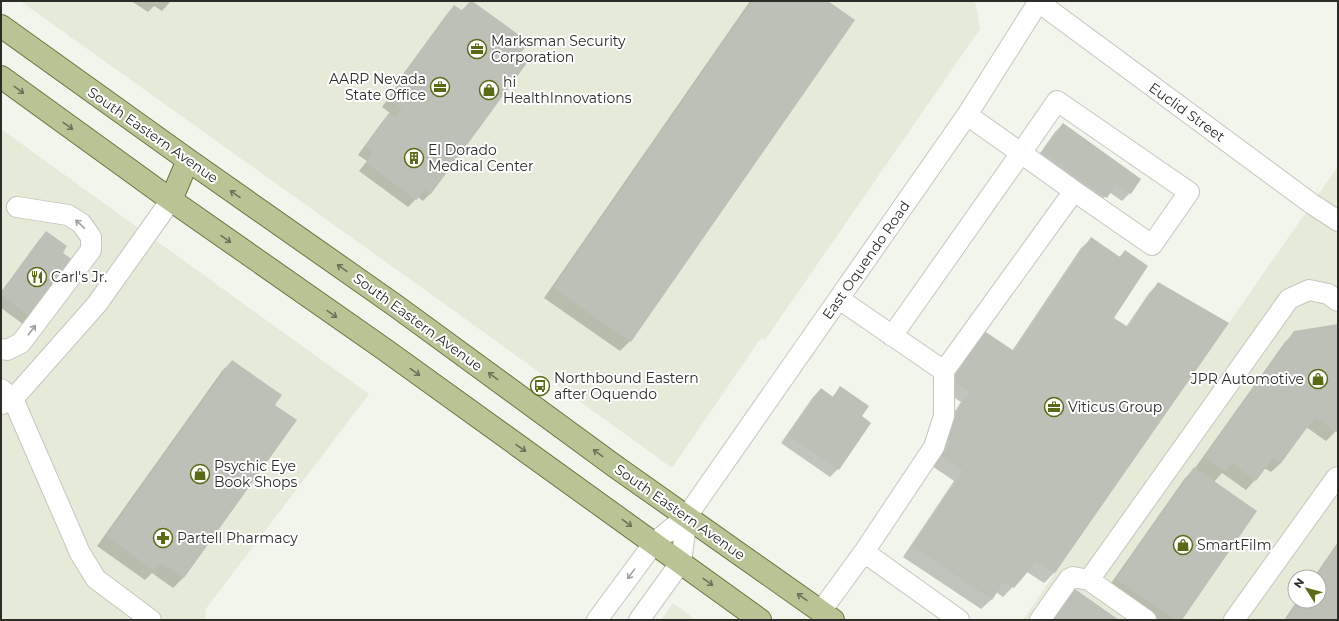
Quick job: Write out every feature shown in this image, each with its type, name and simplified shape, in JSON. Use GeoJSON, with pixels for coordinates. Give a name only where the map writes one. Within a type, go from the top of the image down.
{"type":"FeatureCollection","features":[{"type":"Feature","properties":{"kind":"main road","name":"South Eastern Avenue"},"geometry":{"type":"LineString","coordinates":[[1,26],[396,306],[616,467],[827,616]]}},
{"type":"Feature","properties":{"kind":"main road"},"geometry":{"type":"LineString","coordinates":[[1,77],[171,200],[384,349],[760,620]]}},
{"type":"Feature","properties":{"kind":"main road"},"geometry":{"type":"LineString","coordinates":[[171,200],[188,160]]}},
{"type":"Feature","properties":{"kind":"street","name":"East Oquendo Road"},"geometry":{"type":"LineString","coordinates":[[597,620],[654,543],[687,516],[967,115],[1039,1]]}},
{"type":"Feature","properties":{"kind":"street","name":"Euclid Street"},"geometry":{"type":"LineString","coordinates":[[1039,1],[1338,221]]}},
{"type":"Feature","properties":{"kind":"street"},"geometry":{"type":"LineString","coordinates":[[892,336],[1021,153],[1057,101],[1189,192],[1152,245],[1074,191],[1021,153],[967,115]]}},
{"type":"Feature","properties":{"kind":"street"},"geometry":{"type":"LineString","coordinates":[[827,616],[864,552],[934,447],[944,416],[944,371],[1074,191]]}},
{"type":"Feature","properties":{"kind":"street"},"geometry":{"type":"LineString","coordinates":[[151,620],[96,579],[80,553],[5,398],[97,304],[171,200]]}},
{"type":"Feature","properties":{"kind":"street"},"geometry":{"type":"LineString","coordinates":[[1,349],[6,350],[22,344],[91,250],[91,237],[81,223],[68,215],[17,207]]}},
{"type":"Feature","properties":{"kind":"street"},"geometry":{"type":"LineString","coordinates":[[1089,580],[1289,299],[1308,290],[1328,294],[1338,301]]}},
{"type":"Feature","properties":{"kind":"street"},"geometry":{"type":"LineString","coordinates":[[838,299],[944,371]]}},
{"type":"Feature","properties":{"kind":"street"},"geometry":{"type":"LineString","coordinates":[[1234,620],[1338,477]]}},
{"type":"Feature","properties":{"kind":"street","name":"East Oquendo Road"},"geometry":{"type":"LineString","coordinates":[[639,620],[681,562],[687,516]]}},
{"type":"Feature","properties":{"kind":"street"},"geometry":{"type":"LineString","coordinates":[[864,552],[959,620]]}},
{"type":"Feature","properties":{"kind":"street"},"geometry":{"type":"LineString","coordinates":[[1040,620],[1069,579],[1073,577],[1089,580],[1146,620]]}},
{"type":"Feature","properties":{"kind":"shaded area"},"geometry":{"type":"Polygon","coordinates":[[[20,1],[972,1],[976,4],[980,29],[765,340],[761,338],[672,468],[20,1]]]}},
{"type":"Feature","properties":{"kind":"shaded area"},"geometry":{"type":"Polygon","coordinates":[[[1,129],[369,394],[205,610],[206,620],[1,620],[1,129]]]}},
{"type":"Feature","properties":{"kind":"shaded area"},"geometry":{"type":"Polygon","coordinates":[[[1338,166],[1338,620],[1023,620],[1055,573],[1338,166]]]}},
{"type":"Feature","properties":{"kind":"shaded area"},"geometry":{"type":"Polygon","coordinates":[[[673,603],[696,620],[661,620],[673,603]]]}},
{"type":"Feature","properties":{"kind":"building"},"geometry":{"type":"Polygon","coordinates":[[[150,1],[159,1],[156,5],[150,1]]]}},
{"type":"Feature","properties":{"kind":"building"},"geometry":{"type":"Polygon","coordinates":[[[470,1],[529,42],[521,53],[530,59],[431,194],[425,189],[417,200],[366,163],[373,153],[365,147],[389,113],[395,117],[402,108],[389,99],[406,74],[405,73],[454,5],[463,11],[470,1]]]}},
{"type":"Feature","properties":{"kind":"building"},"geometry":{"type":"Polygon","coordinates":[[[752,1],[828,1],[855,20],[631,342],[553,288],[752,1]]]}},
{"type":"Feature","properties":{"kind":"building"},"geometry":{"type":"Polygon","coordinates":[[[1063,123],[1141,179],[1131,194],[1116,184],[1107,198],[1042,152],[1063,123]]]}},
{"type":"Feature","properties":{"kind":"building","name":"Carl's Jr."},"geometry":{"type":"Polygon","coordinates":[[[46,231],[67,246],[63,253],[73,260],[31,317],[1,295],[1,293],[46,231]]]}},
{"type":"Feature","properties":{"kind":"building"},"geometry":{"type":"Polygon","coordinates":[[[1091,237],[1120,257],[1125,250],[1148,266],[1114,318],[1128,327],[1158,282],[1229,323],[1055,573],[1036,562],[1014,588],[1004,582],[992,600],[912,546],[963,471],[941,456],[951,442],[941,435],[970,392],[947,377],[980,328],[1014,351],[1091,237]]]}},
{"type":"Feature","properties":{"kind":"building"},"geometry":{"type":"Polygon","coordinates":[[[1338,324],[1337,432],[1315,417],[1281,463],[1273,458],[1256,481],[1232,463],[1225,471],[1204,457],[1294,331],[1338,324]]]}},
{"type":"Feature","properties":{"kind":"building"},"geometry":{"type":"Polygon","coordinates":[[[232,360],[282,395],[275,405],[297,420],[184,578],[161,563],[155,571],[106,536],[232,360]]]}},
{"type":"Feature","properties":{"kind":"building"},"geometry":{"type":"Polygon","coordinates":[[[840,386],[869,406],[862,416],[871,423],[839,470],[788,435],[821,388],[833,397],[840,386]]]}},
{"type":"Feature","properties":{"kind":"building"},"geometry":{"type":"Polygon","coordinates":[[[1194,467],[1257,511],[1182,620],[1175,620],[1116,579],[1194,467]]]}},
{"type":"Feature","properties":{"kind":"building"},"geometry":{"type":"Polygon","coordinates":[[[1338,545],[1338,620],[1286,620],[1294,609],[1327,609],[1327,569],[1321,569],[1338,545]]]}},
{"type":"Feature","properties":{"kind":"building"},"geometry":{"type":"Polygon","coordinates":[[[1072,587],[1119,620],[1049,620],[1072,587]]]}},
{"type":"Feature","properties":{"kind":"place","name":"Marksman Security Corporation"},"geometry":{"type":"Point","coordinates":[477,49]}},
{"type":"Feature","properties":{"kind":"place","name":"AARP Nevada State Office"},"geometry":{"type":"Point","coordinates":[440,87]}},
{"type":"Feature","properties":{"kind":"place","name":"hi HealthInnovations"},"geometry":{"type":"Point","coordinates":[489,90]}},
{"type":"Feature","properties":{"kind":"place","name":"El Dorado Medical Center"},"geometry":{"type":"Point","coordinates":[414,158]}},
{"type":"Feature","properties":{"kind":"place","name":"Carl's Jr."},"geometry":{"type":"Point","coordinates":[37,277]}},
{"type":"Feature","properties":{"kind":"place","name":"JPR Automotive"},"geometry":{"type":"Point","coordinates":[1318,379]}},
{"type":"Feature","properties":{"kind":"place","name":"Northbound Eastern after Oquendo"},"geometry":{"type":"Point","coordinates":[540,386]}},
{"type":"Feature","properties":{"kind":"place","name":"Viticus Group"},"geometry":{"type":"Point","coordinates":[1054,407]}},
{"type":"Feature","properties":{"kind":"place","name":"Psychic Eye Book Shops"},"geometry":{"type":"Point","coordinates":[200,474]}},
{"type":"Feature","properties":{"kind":"place","name":"Partell Pharmacy"},"geometry":{"type":"Point","coordinates":[163,538]}},
{"type":"Feature","properties":{"kind":"place","name":"SmartFilm"},"geometry":{"type":"Point","coordinates":[1183,545]}}]}
